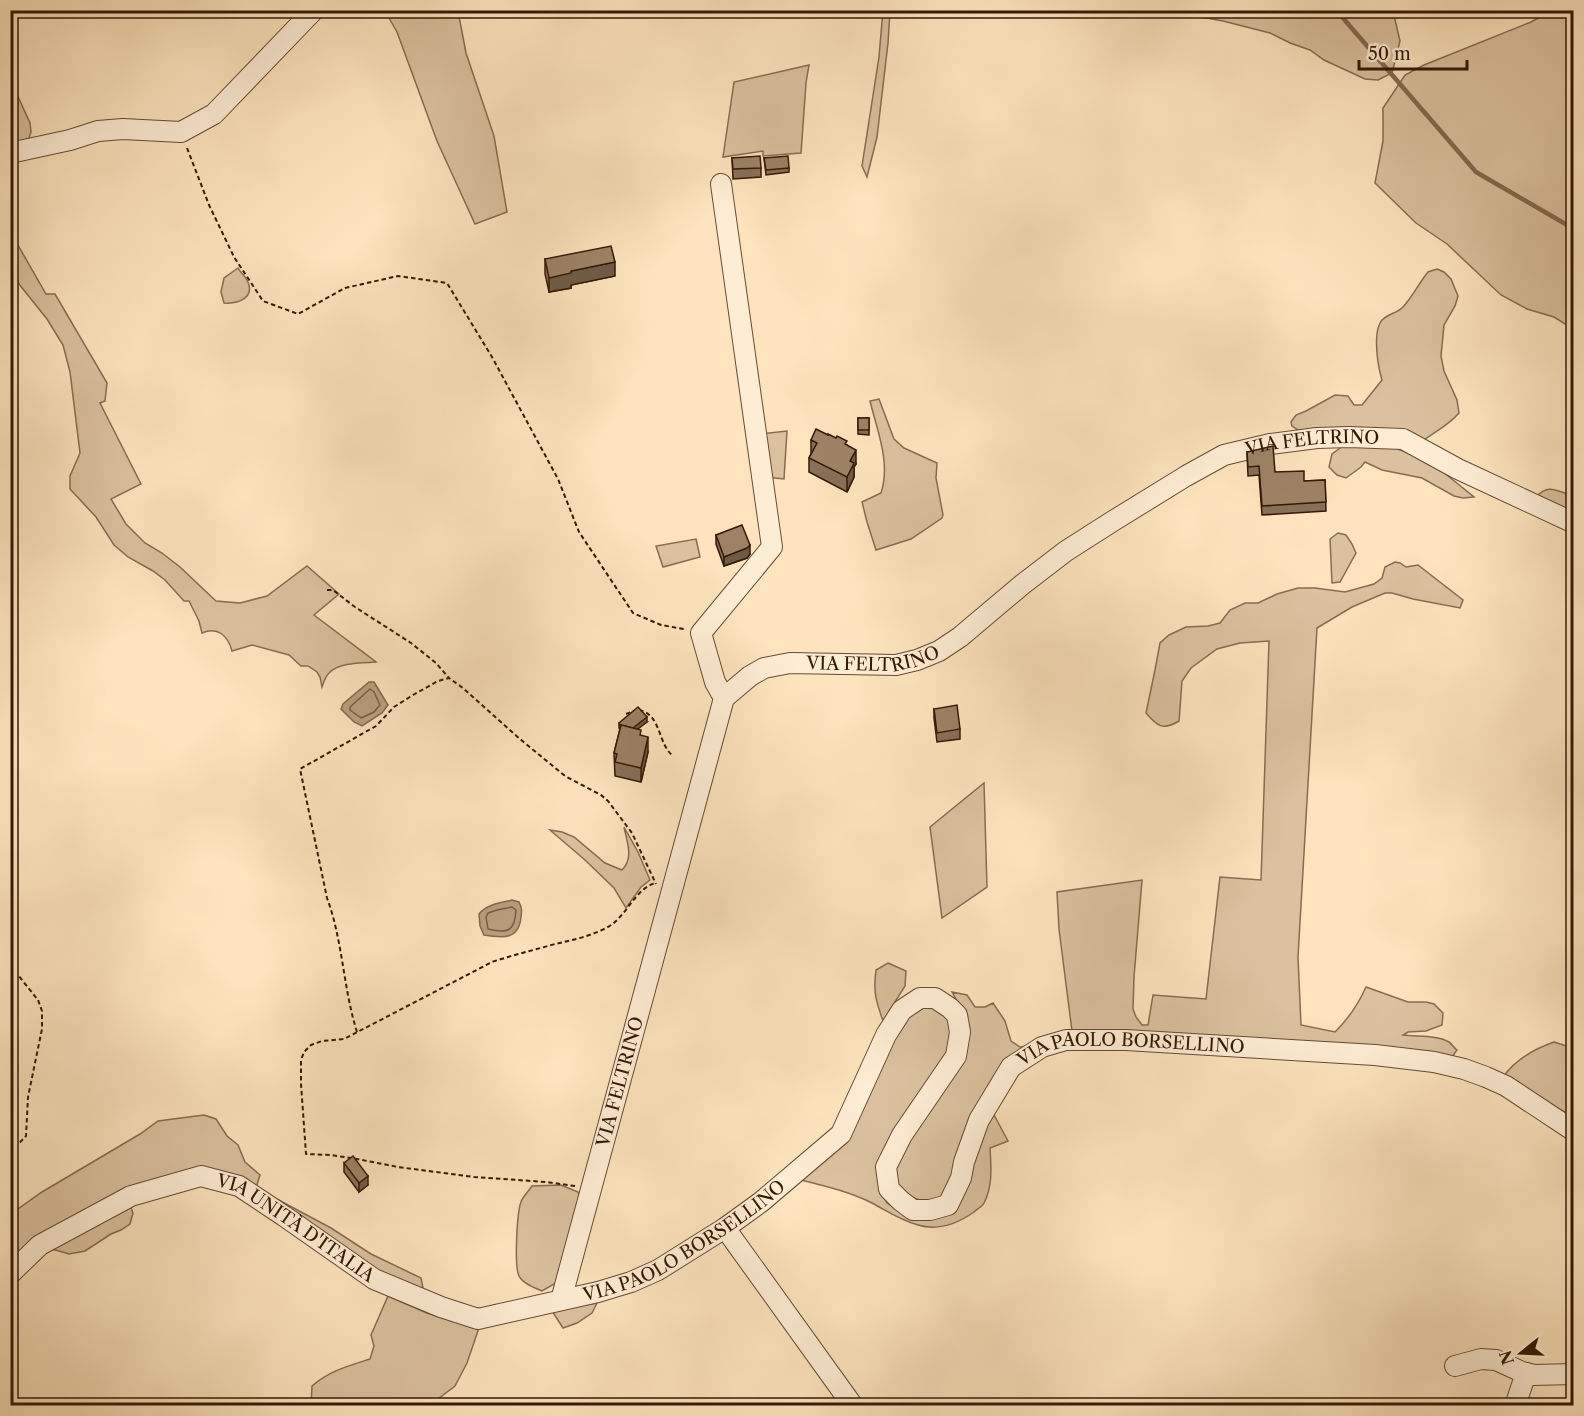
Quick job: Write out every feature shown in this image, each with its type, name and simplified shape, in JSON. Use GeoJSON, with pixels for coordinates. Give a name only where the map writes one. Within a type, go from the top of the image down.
{"type":"FeatureCollection","features":[{"type":"Feature","properties":{"kind":"street"},"geometry":{"type":"LineString","coordinates":[[10,153],[70,140],[98,131],[123,129],[181,132],[213,114],[314,10]]}},
{"type":"Feature","properties":{"kind":"street"},"geometry":{"type":"LineString","coordinates":[[721,184],[772,547],[701,633],[715,682],[724,698]]}},
{"type":"Feature","properties":{"kind":"street","name":"VIA FELTRINO"},"geometry":{"type":"LineString","coordinates":[[561,1300],[591,1188],[662,889],[724,698],[750,676],[764,668],[790,663],[896,664],[917,660],[939,651],[960,637],[1066,551],[1122,515],[1224,454],[1270,444],[1328,438],[1403,439],[1458,469],[1574,524]]}},
{"type":"Feature","properties":{"kind":"street","name":"VIA PAOLO BORSELLINO"},"geometry":{"type":"LineString","coordinates":[[561,1300],[631,1282],[658,1270],[725,1228],[761,1202],[842,1134],[885,1035],[902,1010],[920,998],[934,998],[950,1008],[957,1015],[960,1032],[956,1056],[902,1135],[886,1167],[889,1189],[913,1210],[930,1210],[948,1205],[961,1178],[964,1162],[979,1120],[1011,1067],[1042,1047],[1066,1040],[1126,1040],[1375,1055],[1434,1062],[1464,1069],[1506,1086],[1574,1131]]}},
{"type":"Feature","properties":{"kind":"street","name":"VIA UNITÀ D'ITALIA"},"geometry":{"type":"LineString","coordinates":[[10,1274],[40,1245],[131,1196],[201,1176],[239,1186],[374,1279],[441,1307],[478,1319],[561,1300]]}},
{"type":"Feature","properties":{"kind":"street"},"geometry":{"type":"LineString","coordinates":[[725,1228],[853,1406]]}},
{"type":"Feature","properties":{"kind":"street"},"geometry":{"type":"LineString","coordinates":[[1455,1366],[1480,1359],[1496,1360],[1534,1375],[1574,1374]]}},
{"type":"Feature","properties":{"kind":"street"},"geometry":{"type":"LineString","coordinates":[[1515,1406],[1526,1373]]}},
{"type":"Feature","properties":{"kind":"path"},"geometry":{"type":"LineString","coordinates":[[181,132],[209,205],[234,257],[263,301],[298,314],[345,288],[398,276],[447,284],[492,357],[558,479],[579,532],[633,613],[661,625],[701,633]]}},
{"type":"Feature","properties":{"kind":"path"},"geometry":{"type":"LineString","coordinates":[[327,590],[333,590],[362,612],[411,643],[519,739],[565,776],[608,801],[632,833],[662,889]]}},
{"type":"Feature","properties":{"kind":"path"},"geometry":{"type":"LineString","coordinates":[[357,1032],[351,1013],[334,915],[327,898],[300,769],[376,726],[394,707],[413,695],[438,681],[449,678]]}},
{"type":"Feature","properties":{"kind":"path"},"geometry":{"type":"LineString","coordinates":[[626,714],[642,710],[653,718],[666,750],[673,756]]}},
{"type":"Feature","properties":{"kind":"path"},"geometry":{"type":"LineString","coordinates":[[591,1188],[546,1182],[494,1179],[398,1167],[357,1158],[306,1154],[301,1059],[311,1045],[322,1041],[344,1039],[492,962],[586,937],[600,931],[612,925],[647,886],[662,889]]}},
{"type":"Feature","properties":{"kind":"path"},"geometry":{"type":"LineString","coordinates":[[10,965],[38,1000],[42,1011],[42,1029],[28,1097],[26,1136],[10,1153]]}},
{"type":"Feature","properties":{"kind":"shaded area"},"geometry":{"type":"Polygon","coordinates":[[[883,10],[890,11],[888,43],[877,137],[867,177],[862,166],[879,57],[883,10]]]}},
{"type":"Feature","properties":{"kind":"shaded area"},"geometry":{"type":"Polygon","coordinates":[[[385,11],[458,11],[466,53],[494,136],[507,212],[475,224],[437,141],[397,32],[385,11]]]}},
{"type":"Feature","properties":{"kind":"shaded area"},"geometry":{"type":"Polygon","coordinates":[[[1079,11],[1393,11],[1400,41],[1392,73],[1378,80],[1365,79],[1324,60],[1310,50],[1270,33],[1223,21],[1181,15],[1111,17],[1079,11]]]}},
{"type":"Feature","properties":{"kind":"shaded area"},"geometry":{"type":"Polygon","coordinates":[[[1551,11],[1573,11],[1573,329],[1554,317],[1527,309],[1501,295],[1447,244],[1416,223],[1375,183],[1383,141],[1383,108],[1405,75],[1424,65],[1531,22],[1551,11]]]}},
{"type":"Feature","properties":{"kind":"shaded area"},"geometry":{"type":"Polygon","coordinates":[[[809,65],[801,153],[763,156],[763,151],[723,157],[734,82],[809,65]]]}},
{"type":"Feature","properties":{"kind":"shaded area"},"geometry":{"type":"Polygon","coordinates":[[[10,79],[30,123],[31,132],[28,141],[10,149],[10,79]]]}},
{"type":"Feature","properties":{"kind":"shaded area"},"geometry":{"type":"Polygon","coordinates":[[[11,233],[46,294],[55,294],[107,383],[105,401],[100,403],[141,484],[111,499],[126,524],[145,543],[180,567],[216,601],[240,603],[267,596],[307,566],[339,594],[314,615],[376,662],[351,664],[333,669],[322,687],[317,672],[308,666],[301,666],[289,655],[252,645],[232,651],[222,634],[213,631],[202,633],[189,601],[184,601],[165,580],[128,557],[114,545],[96,517],[70,489],[70,476],[80,453],[70,372],[63,345],[47,319],[19,284],[11,266],[11,233]]]}},
{"type":"Feature","properties":{"kind":"shaded area"},"geometry":{"type":"Polygon","coordinates":[[[238,268],[247,280],[249,291],[240,301],[224,303],[221,292],[224,278],[238,268]]]}},
{"type":"Feature","properties":{"kind":"shaded area"},"geometry":{"type":"Polygon","coordinates":[[[1437,269],[1451,279],[1458,296],[1444,325],[1441,356],[1444,371],[1457,400],[1459,413],[1424,440],[1307,436],[1292,426],[1291,422],[1296,415],[1335,395],[1348,396],[1354,405],[1362,405],[1382,380],[1377,343],[1380,323],[1384,318],[1403,307],[1428,272],[1437,269]]]}},
{"type":"Feature","properties":{"kind":"shaded area"},"geometry":{"type":"Polygon","coordinates":[[[879,399],[894,439],[904,448],[937,463],[936,478],[943,515],[911,539],[876,550],[862,502],[881,493],[884,482],[884,458],[870,401],[879,399]]]}},
{"type":"Feature","properties":{"kind":"shaded area"},"geometry":{"type":"Polygon","coordinates":[[[787,431],[784,479],[765,477],[759,434],[787,431]]]}},
{"type":"Feature","properties":{"kind":"shaded area"},"geometry":{"type":"Polygon","coordinates":[[[1386,445],[1412,454],[1443,472],[1474,497],[1454,496],[1422,478],[1382,470],[1365,462],[1346,478],[1337,475],[1329,467],[1332,454],[1343,446],[1386,445]]]}},
{"type":"Feature","properties":{"kind":"shaded area"},"geometry":{"type":"Polygon","coordinates":[[[1573,483],[1573,522],[1537,496],[1550,489],[1557,490],[1565,493],[1571,505],[1573,483]]]}},
{"type":"Feature","properties":{"kind":"shaded area"},"geometry":{"type":"Polygon","coordinates":[[[1338,533],[1346,535],[1356,553],[1340,582],[1332,583],[1330,539],[1338,533]]]}},
{"type":"Feature","properties":{"kind":"shaded area"},"geometry":{"type":"Polygon","coordinates":[[[696,539],[700,557],[663,567],[656,546],[696,539]]]}},
{"type":"Feature","properties":{"kind":"shaded area"},"geometry":{"type":"Polygon","coordinates":[[[1395,562],[1406,567],[1418,565],[1463,600],[1460,608],[1385,593],[1352,607],[1317,628],[1298,957],[1301,1025],[1335,1032],[1353,1011],[1366,987],[1408,1002],[1434,1004],[1443,1013],[1442,1025],[1426,1031],[1408,1032],[1403,1035],[1439,1038],[1449,1042],[1457,1050],[1452,1057],[1072,1031],[1059,929],[1057,892],[1142,880],[1133,1009],[1142,1025],[1148,1025],[1153,995],[1206,999],[1220,877],[1261,880],[1269,641],[1240,643],[1217,649],[1191,668],[1182,681],[1179,721],[1169,726],[1157,724],[1146,713],[1160,643],[1169,635],[1186,627],[1220,623],[1230,610],[1245,603],[1258,603],[1298,588],[1345,592],[1374,584],[1382,578],[1385,567],[1395,562]]]}},
{"type":"Feature","properties":{"kind":"shaded area"},"geometry":{"type":"Polygon","coordinates":[[[984,783],[987,887],[942,918],[930,827],[984,783]]]}},
{"type":"Feature","properties":{"kind":"shaded area"},"geometry":{"type":"Polygon","coordinates":[[[624,827],[650,880],[641,887],[626,908],[614,888],[550,830],[574,837],[605,863],[622,870],[629,855],[624,827]]]}},
{"type":"Feature","properties":{"kind":"shaded area"},"geometry":{"type":"Polygon","coordinates":[[[888,963],[906,971],[905,986],[883,1021],[876,996],[875,978],[876,970],[888,963]]]}},
{"type":"Feature","properties":{"kind":"shaded area"},"geometry":{"type":"Polygon","coordinates":[[[952,992],[967,995],[975,1007],[985,1007],[993,1003],[1005,1021],[1011,1041],[1020,1047],[1028,1046],[949,1193],[935,1200],[925,1201],[911,1196],[896,1184],[894,1166],[914,1129],[964,1013],[952,992]]]}},
{"type":"Feature","properties":{"kind":"shaded area"},"geometry":{"type":"Polygon","coordinates":[[[930,1005],[947,1014],[951,1026],[950,1052],[937,1075],[909,1108],[883,1156],[882,1194],[887,1203],[909,1216],[940,1213],[993,1113],[1008,1141],[990,1148],[990,1183],[983,1204],[961,1220],[940,1227],[925,1227],[905,1221],[855,1196],[801,1180],[876,1070],[911,1010],[930,1005]]]}},
{"type":"Feature","properties":{"kind":"shaded area"},"geometry":{"type":"Polygon","coordinates":[[[1554,1042],[1573,1048],[1573,1117],[1503,1077],[1526,1055],[1554,1042]]]}},
{"type":"Feature","properties":{"kind":"shaded area"},"geometry":{"type":"Polygon","coordinates":[[[204,1115],[216,1119],[227,1136],[238,1145],[245,1162],[260,1175],[256,1188],[331,1228],[371,1254],[421,1278],[424,1293],[384,1274],[198,1173],[14,1260],[11,1259],[11,1214],[42,1192],[158,1121],[204,1115]]]}},
{"type":"Feature","properties":{"kind":"shaded area"},"geometry":{"type":"Polygon","coordinates":[[[561,1185],[578,1192],[581,1202],[556,1283],[542,1291],[521,1279],[517,1270],[517,1227],[521,1202],[532,1186],[561,1185]]]}},
{"type":"Feature","properties":{"kind":"shaded area"},"geometry":{"type":"Polygon","coordinates":[[[130,1205],[133,1213],[130,1224],[85,1251],[69,1254],[52,1249],[130,1205]]]}},
{"type":"Feature","properties":{"kind":"shaded area"},"geometry":{"type":"Polygon","coordinates":[[[388,1296],[452,1321],[481,1322],[467,1363],[455,1386],[430,1405],[311,1406],[312,1386],[318,1381],[339,1370],[370,1359],[374,1346],[371,1335],[388,1296]]]}},
{"type":"Feature","properties":{"kind":"shaded area"},"geometry":{"type":"Polygon","coordinates":[[[597,1303],[592,1313],[577,1323],[563,1328],[552,1311],[597,1303]]]}},
{"type":"Feature","properties":{"kind":"water"},"geometry":{"type":"Polygon","coordinates":[[[369,682],[374,682],[388,705],[382,713],[362,726],[354,722],[341,709],[343,704],[369,682]]]}},
{"type":"Feature","properties":{"kind":"water"},"geometry":{"type":"Polygon","coordinates":[[[512,900],[519,902],[522,913],[517,930],[504,937],[484,935],[480,926],[479,914],[490,906],[512,900]]]}},
{"type":"Feature","properties":{"kind":"building"},"geometry":{"type":"Polygon","coordinates":[[[760,156],[761,168],[733,169],[732,158],[760,156]]]}},
{"type":"Feature","properties":{"kind":"building"},"geometry":{"type":"Polygon","coordinates":[[[788,156],[789,168],[766,170],[764,158],[788,156]]]}},
{"type":"Feature","properties":{"kind":"building"},"geometry":{"type":"Polygon","coordinates":[[[611,246],[615,262],[549,278],[545,259],[611,246]]]}},
{"type":"Feature","properties":{"kind":"building"},"geometry":{"type":"Polygon","coordinates":[[[858,418],[869,418],[869,430],[858,430],[858,418]]]}},
{"type":"Feature","properties":{"kind":"building"},"geometry":{"type":"Polygon","coordinates":[[[816,429],[847,441],[845,444],[856,450],[850,461],[854,463],[847,477],[809,458],[817,443],[811,440],[816,429]]]}},
{"type":"Feature","properties":{"kind":"building"},"geometry":{"type":"Polygon","coordinates":[[[1273,446],[1275,472],[1304,471],[1304,481],[1325,480],[1326,502],[1262,506],[1259,466],[1248,467],[1247,452],[1273,446]]]}},
{"type":"Feature","properties":{"kind":"building"},"geometry":{"type":"Polygon","coordinates":[[[742,525],[750,545],[724,557],[716,535],[742,525]]]}},
{"type":"Feature","properties":{"kind":"building"},"geometry":{"type":"Polygon","coordinates":[[[957,705],[960,729],[937,733],[934,709],[957,705]]]}},
{"type":"Feature","properties":{"kind":"building"},"geometry":{"type":"Polygon","coordinates":[[[638,707],[647,717],[633,728],[620,726],[619,723],[638,707]]]}},
{"type":"Feature","properties":{"kind":"building"},"geometry":{"type":"Polygon","coordinates":[[[621,725],[641,730],[640,735],[648,737],[641,768],[615,762],[617,754],[614,753],[621,725]]]}},
{"type":"Feature","properties":{"kind":"building"},"geometry":{"type":"Polygon","coordinates":[[[353,1156],[368,1176],[359,1183],[344,1163],[353,1156]]]}},
{"type":"Feature","properties":{"kind":"waterway"},"geometry":{"type":"LineString","coordinates":[[1336,10],[1476,172],[1574,229]]}}]}
